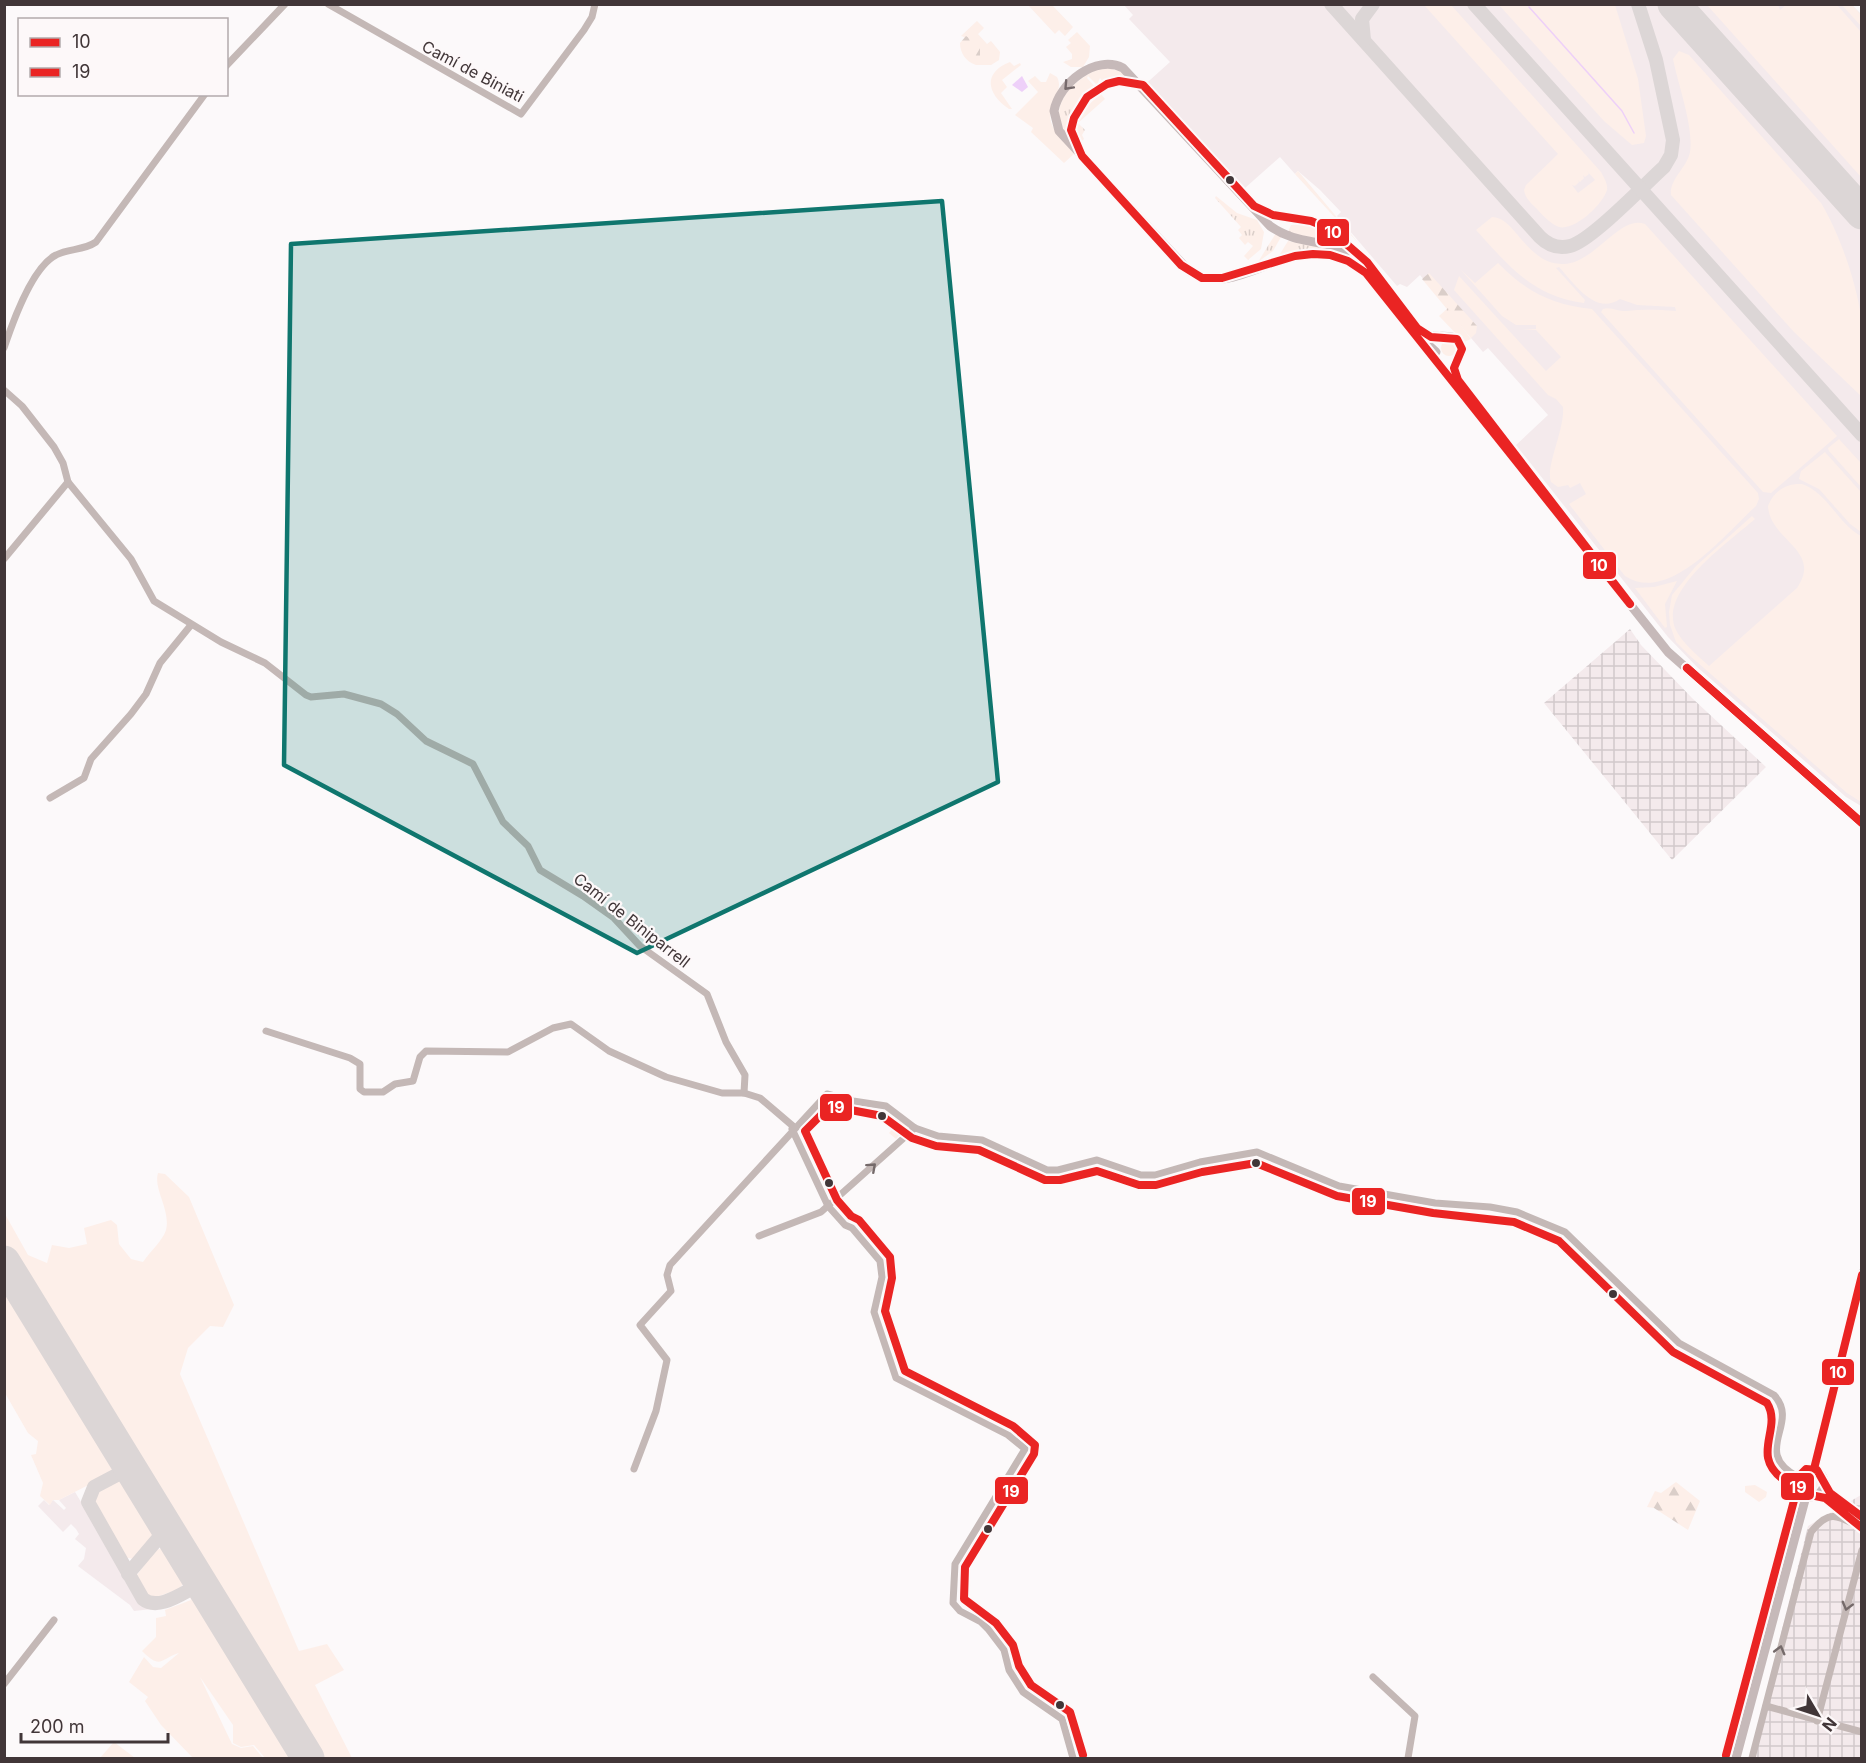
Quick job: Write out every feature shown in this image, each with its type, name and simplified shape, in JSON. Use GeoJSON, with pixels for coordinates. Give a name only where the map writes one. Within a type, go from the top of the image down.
{"type":"FeatureCollection","features":[{"type":"Feature","properties":{"kind":"main road"},"geometry":{"type":"LineString","coordinates":[[1557,513],[1458,380],[1454,368],[1462,349],[1460,341],[1454,337],[1431,337],[1417,328],[1368,270],[1351,255],[1333,246],[1284,236],[1270,226],[1133,76],[1114,64],[1104,62],[1094,66],[1077,77],[1062,93],[1055,106],[1055,121],[1059,131],[1185,268],[1202,278],[1217,279],[1313,252],[1330,253],[1351,263],[1369,276],[1481,420],[1668,652],[1862,824]]}},
{"type":"Feature","properties":{"kind":"main road"},"geometry":{"type":"LineString","coordinates":[[1403,319],[1439,355],[1481,420]]}},
{"type":"Feature","properties":{"kind":"main road"},"geometry":{"type":"LineString","coordinates":[[1439,355],[1437,343],[1444,337]]}},
{"type":"Feature","properties":{"kind":"main road"},"geometry":{"type":"LineString","coordinates":[[1439,355],[1451,361],[1459,357]]}},
{"type":"Feature","properties":{"kind":"main road"},"geometry":{"type":"LineString","coordinates":[[1815,1464],[1798,1477],[1797,1488],[1806,1496],[1817,1495],[1824,1484],[1824,1478],[1815,1464],[1862,1273]]}},
{"type":"Feature","properties":{"kind":"main road"},"geometry":{"type":"LineString","coordinates":[[1736,1758],[1806,1496]]}},
{"type":"Feature","properties":{"kind":"street"},"geometry":{"type":"LineString","coordinates":[[228,64],[285,4]]}},
{"type":"Feature","properties":{"kind":"street","name":"Camí de Biniati"},"geometry":{"type":"LineString","coordinates":[[328,4],[521,114],[584,30],[592,17],[595,4]]}},
{"type":"Feature","properties":{"kind":"street"},"geometry":{"type":"LineString","coordinates":[[4,348],[14,320],[38,274],[56,255],[76,251],[96,242],[204,96]]}},
{"type":"Feature","properties":{"kind":"street","name":"Camí de Biniparrell"},"geometry":{"type":"LineString","coordinates":[[4,390],[22,406],[54,447],[63,463],[68,482],[131,560],[150,597],[192,625],[265,663],[306,695],[311,697],[344,694],[381,704],[397,714],[426,741],[468,760],[477,771],[503,822],[528,846],[540,870],[614,918],[640,946],[707,994],[726,1042],[745,1075],[744,1093]]}},
{"type":"Feature","properties":{"kind":"street"},"geometry":{"type":"LineString","coordinates":[[4,559],[68,482]]}},
{"type":"Feature","properties":{"kind":"street"},"geometry":{"type":"LineString","coordinates":[[50,798],[76,785],[84,778],[91,759],[112,738],[146,694],[159,663],[192,625]]}},
{"type":"Feature","properties":{"kind":"street"},"geometry":{"type":"LineString","coordinates":[[266,1031],[317,1049],[333,1051],[360,1064],[360,1089],[364,1092],[383,1092],[395,1084],[413,1081],[420,1057],[426,1051],[508,1052],[553,1028],[571,1024],[609,1051],[666,1077],[722,1093],[744,1093],[760,1098],[793,1128],[828,1206],[876,1255],[881,1266],[881,1283],[874,1312],[889,1362],[898,1381],[1008,1435],[1025,1449],[955,1564],[953,1603],[960,1611],[985,1625],[1004,1650],[1009,1670],[1023,1692],[1062,1719],[1073,1758]]}},
{"type":"Feature","properties":{"kind":"street"},"geometry":{"type":"LineString","coordinates":[[634,1469],[656,1411],[667,1360],[640,1325],[671,1291],[667,1275],[670,1265],[683,1248],[710,1224],[793,1128],[827,1094],[853,1101],[885,1105],[915,1128],[938,1136],[982,1140],[1047,1170],[1054,1171],[1096,1160],[1141,1175],[1155,1175],[1200,1162],[1257,1152],[1339,1186],[1435,1203],[1503,1209],[1543,1221],[1572,1238],[1679,1343],[1774,1395],[1782,1407],[1776,1456],[1781,1466],[1798,1477]]}},
{"type":"Feature","properties":{"kind":"street"},"geometry":{"type":"LineString","coordinates":[[759,1236],[821,1212],[915,1128]]}},
{"type":"Feature","properties":{"kind":"street"},"geometry":{"type":"LineString","coordinates":[[1824,1484],[1851,1512],[1849,1517]]}},
{"type":"Feature","properties":{"kind":"street"},"geometry":{"type":"LineString","coordinates":[[1817,1495],[1826,1498],[1839,1512],[1861,1527]]}},
{"type":"Feature","properties":{"kind":"street"},"geometry":{"type":"LineString","coordinates":[[1839,1499],[1862,1517]]}},
{"type":"Feature","properties":{"kind":"street"},"geometry":{"type":"LineString","coordinates":[[1839,1512],[1861,1527]]}},
{"type":"Feature","properties":{"kind":"street"},"geometry":{"type":"LineString","coordinates":[[1752,1758],[1811,1532],[1823,1519],[1839,1512]]}},
{"type":"Feature","properties":{"kind":"street"},"geometry":{"type":"LineString","coordinates":[[1817,1721],[1862,1550]]}},
{"type":"Feature","properties":{"kind":"street"},"geometry":{"type":"LineString","coordinates":[[4,1684],[54,1620]]}},
{"type":"Feature","properties":{"kind":"street"},"geometry":{"type":"LineString","coordinates":[[1373,1677],[1415,1716],[1408,1758]]}},
{"type":"Feature","properties":{"kind":"street"},"geometry":{"type":"LineString","coordinates":[[1766,1706],[1862,1732]]}},
{"type":"Feature","properties":{"kind":"highlighted area"},"geometry":{"type":"Polygon","coordinates":[[[942,201],[998,782],[637,953],[284,765],[291,244],[942,201]]]}},
{"type":"Feature","properties":{"kind":"shaded area"},"geometry":{"type":"Polygon","coordinates":[[[1124,5],[1852,5],[1862,15],[1861,806],[1846,797],[1697,667],[1668,637],[1516,445],[1548,415],[1488,348],[1483,352],[1420,275],[1407,287],[1400,284],[1397,286],[1337,216],[1341,212],[1298,171],[1295,174],[1280,157],[1236,196],[1140,89],[1170,62],[1129,19],[1133,15],[1124,5]]]}},
{"type":"Feature","properties":{"kind":"shaded area"},"geometry":{"type":"Polygon","coordinates":[[[1022,76],[1028,87],[1022,92],[1012,85],[1022,76]]]}},
{"type":"Feature","properties":{"kind":"shaded area"},"geometry":{"type":"Polygon","coordinates":[[[1630,629],[1641,645],[1692,698],[1766,767],[1672,860],[1544,703],[1630,629]]]}},
{"type":"Feature","properties":{"kind":"shaded area"},"geometry":{"type":"Polygon","coordinates":[[[75,1492],[143,1605],[149,1604],[152,1609],[134,1611],[130,1605],[78,1566],[84,1559],[86,1548],[75,1539],[79,1534],[76,1529],[71,1524],[63,1532],[38,1506],[44,1500],[49,1505],[53,1500],[64,1510],[66,1508],[59,1500],[75,1492]]]}},
{"type":"Feature","properties":{"kind":"shaded area"},"geometry":{"type":"Polygon","coordinates":[[[1861,1495],[1861,1758],[1750,1758],[1808,1526],[1861,1495]]]}},
{"type":"Feature","properties":{"kind":"green space"},"geometry":{"type":"Polygon","coordinates":[[[1028,5],[1052,5],[1073,27],[1065,36],[1059,30],[1055,34],[1028,5]]]}},
{"type":"Feature","properties":{"kind":"green space"},"geometry":{"type":"Polygon","coordinates":[[[1424,5],[1451,5],[1601,172],[1607,186],[1604,196],[1588,215],[1573,225],[1565,227],[1559,227],[1547,220],[1529,200],[1524,190],[1526,185],[1558,154],[1424,5]],[[1587,171],[1589,174],[1585,177],[1583,175],[1584,178],[1580,182],[1578,180],[1575,186],[1572,185],[1578,193],[1595,180],[1587,171]]]}},
{"type":"Feature","properties":{"kind":"green space"},"geometry":{"type":"Polygon","coordinates":[[[1499,5],[1615,5],[1638,79],[1646,136],[1644,143],[1632,145],[1604,121],[1499,5]]]}},
{"type":"Feature","properties":{"kind":"green space"},"geometry":{"type":"Polygon","coordinates":[[[1707,5],[1778,5],[1780,10],[1786,5],[1837,5],[1861,32],[1861,177],[1707,5]]]}},
{"type":"Feature","properties":{"kind":"green space"},"geometry":{"type":"Polygon","coordinates":[[[1842,5],[1852,5],[1861,15],[1861,26],[1842,5]]]}},
{"type":"Feature","properties":{"kind":"green space"},"geometry":{"type":"Polygon","coordinates":[[[977,21],[984,28],[978,34],[987,44],[991,41],[1000,52],[999,60],[991,65],[976,65],[964,37],[961,36],[977,21]]]}},
{"type":"Feature","properties":{"kind":"green space"},"geometry":{"type":"Polygon","coordinates":[[[1077,32],[1090,46],[1089,57],[1083,67],[1071,67],[1063,62],[1072,59],[1072,54],[1066,47],[1071,43],[1068,40],[1077,32]]]}},
{"type":"Feature","properties":{"kind":"green space"},"geometry":{"type":"Polygon","coordinates":[[[966,36],[980,45],[980,57],[976,65],[964,57],[961,50],[960,43],[966,36]]]}},
{"type":"Feature","properties":{"kind":"green space"},"geometry":{"type":"Polygon","coordinates":[[[1679,51],[1689,55],[1821,203],[1828,216],[1848,262],[1860,311],[1862,326],[1861,396],[1794,332],[1671,195],[1673,184],[1688,158],[1691,142],[1688,119],[1673,59],[1679,51]]]}},
{"type":"Feature","properties":{"kind":"green space"},"geometry":{"type":"Polygon","coordinates":[[[1010,62],[1014,66],[1020,63],[1021,65],[1002,80],[1007,87],[1001,93],[1012,109],[996,97],[991,84],[995,72],[1010,62]]]}},
{"type":"Feature","properties":{"kind":"green space"},"geometry":{"type":"Polygon","coordinates":[[[1103,67],[1120,71],[1128,77],[1114,77],[1103,82],[1100,78],[1097,85],[1088,76],[1087,78],[1096,88],[1073,112],[1066,133],[1060,122],[1059,112],[1067,93],[1083,77],[1103,67]]]}},
{"type":"Feature","properties":{"kind":"green space"},"geometry":{"type":"Polygon","coordinates":[[[1050,73],[1057,77],[1059,83],[1051,110],[1051,122],[1058,135],[1075,153],[1064,163],[1031,132],[1033,128],[1015,115],[1038,92],[1028,81],[1035,76],[1041,82],[1046,82],[1050,73]]]}},
{"type":"Feature","properties":{"kind":"green space"},"geometry":{"type":"Polygon","coordinates":[[[1101,94],[1105,99],[1078,123],[1085,130],[1082,135],[1084,139],[1079,144],[1076,136],[1077,122],[1089,104],[1101,94]]]}},
{"type":"Feature","properties":{"kind":"green space"},"geometry":{"type":"Polygon","coordinates":[[[1298,171],[1361,246],[1295,174],[1298,171]]]}},
{"type":"Feature","properties":{"kind":"green space"},"geometry":{"type":"Polygon","coordinates":[[[1216,196],[1237,213],[1257,220],[1264,232],[1261,249],[1248,260],[1244,256],[1253,246],[1248,242],[1245,245],[1239,238],[1242,235],[1238,230],[1241,227],[1215,198],[1216,196]]]}},
{"type":"Feature","properties":{"kind":"green space"},"geometry":{"type":"Polygon","coordinates":[[[1492,217],[1508,224],[1540,257],[1564,264],[1575,262],[1586,256],[1626,226],[1636,223],[1645,224],[1837,436],[1771,493],[1763,492],[1601,312],[1609,308],[1624,311],[1676,311],[1675,307],[1637,305],[1620,299],[1611,303],[1594,301],[1578,289],[1559,267],[1556,268],[1585,300],[1584,303],[1550,294],[1511,267],[1476,230],[1492,217]]]}},
{"type":"Feature","properties":{"kind":"green space"},"geometry":{"type":"Polygon","coordinates":[[[1302,224],[1325,230],[1352,252],[1287,234],[1291,225],[1302,224]]]}},
{"type":"Feature","properties":{"kind":"green space"},"geometry":{"type":"Polygon","coordinates":[[[1276,233],[1281,237],[1273,251],[1258,262],[1276,233]]]}},
{"type":"Feature","properties":{"kind":"green space"},"geometry":{"type":"Polygon","coordinates":[[[1288,241],[1324,247],[1324,250],[1271,260],[1280,254],[1288,241]]]}},
{"type":"Feature","properties":{"kind":"green space"},"geometry":{"type":"Polygon","coordinates":[[[1498,263],[1518,281],[1540,295],[1564,304],[1592,309],[1758,493],[1759,499],[1756,506],[1713,548],[1678,574],[1660,581],[1642,582],[1625,576],[1569,504],[1586,494],[1580,483],[1570,488],[1568,485],[1558,487],[1551,482],[1551,467],[1563,407],[1556,399],[1548,395],[1454,290],[1459,276],[1546,371],[1561,357],[1536,330],[1522,330],[1536,329],[1536,325],[1516,325],[1502,316],[1461,270],[1475,283],[1498,263]]]}},
{"type":"Feature","properties":{"kind":"green space"},"geometry":{"type":"Polygon","coordinates":[[[1429,273],[1477,326],[1476,333],[1471,338],[1422,279],[1429,273]]]}},
{"type":"Feature","properties":{"kind":"green space"},"geometry":{"type":"Polygon","coordinates":[[[1448,308],[1471,339],[1464,342],[1439,316],[1448,308]]]}},
{"type":"Feature","properties":{"kind":"green space"},"geometry":{"type":"Polygon","coordinates":[[[1446,340],[1452,340],[1457,348],[1455,354],[1446,356],[1441,351],[1441,345],[1446,340]]]}},
{"type":"Feature","properties":{"kind":"green space"},"geometry":{"type":"Polygon","coordinates":[[[1839,439],[1861,463],[1861,487],[1829,451],[1828,448],[1839,439]]]}},
{"type":"Feature","properties":{"kind":"green space"},"geometry":{"type":"Polygon","coordinates":[[[1825,452],[1861,492],[1861,532],[1850,524],[1819,489],[1799,479],[1801,471],[1825,452]]]}},
{"type":"Feature","properties":{"kind":"green space"},"geometry":{"type":"Polygon","coordinates":[[[1802,484],[1819,494],[1853,531],[1861,536],[1861,802],[1847,793],[1689,655],[1676,642],[1670,625],[1669,612],[1672,595],[1696,566],[1752,516],[1755,519],[1714,553],[1687,582],[1673,613],[1675,628],[1681,638],[1709,666],[1797,588],[1803,575],[1804,564],[1800,555],[1777,528],[1768,506],[1781,489],[1802,484]]]}},
{"type":"Feature","properties":{"kind":"green space"},"geometry":{"type":"Polygon","coordinates":[[[1677,581],[1665,604],[1667,627],[1665,628],[1635,588],[1654,587],[1677,581]]]}},
{"type":"Feature","properties":{"kind":"green space"},"geometry":{"type":"Polygon","coordinates":[[[900,1120],[907,1126],[896,1139],[889,1133],[900,1120]]]}},
{"type":"Feature","properties":{"kind":"green space"},"geometry":{"type":"Polygon","coordinates":[[[158,1173],[165,1174],[189,1197],[234,1305],[223,1327],[210,1326],[188,1348],[180,1374],[299,1651],[327,1644],[344,1670],[315,1685],[352,1758],[319,1758],[5,1245],[5,1214],[28,1255],[47,1263],[52,1245],[69,1248],[87,1244],[84,1228],[111,1220],[117,1225],[119,1244],[131,1259],[143,1262],[166,1230],[167,1222],[158,1186],[158,1173]]]}},
{"type":"Feature","properties":{"kind":"green space"},"geometry":{"type":"Polygon","coordinates":[[[4,1279],[116,1463],[112,1473],[59,1500],[53,1500],[50,1505],[40,1496],[43,1483],[31,1455],[36,1454],[38,1441],[28,1433],[5,1393],[4,1279]]]}},
{"type":"Feature","properties":{"kind":"green space"},"geometry":{"type":"Polygon","coordinates":[[[1810,1473],[1816,1476],[1819,1482],[1816,1488],[1810,1491],[1804,1488],[1801,1482],[1804,1476],[1810,1473]]]}},
{"type":"Feature","properties":{"kind":"green space"},"geometry":{"type":"Polygon","coordinates":[[[117,1480],[131,1484],[157,1529],[156,1536],[134,1559],[123,1557],[93,1507],[95,1493],[117,1480]]]}},
{"type":"Feature","properties":{"kind":"green space"},"geometry":{"type":"Polygon","coordinates":[[[1676,1482],[1700,1501],[1688,1530],[1654,1508],[1647,1507],[1655,1491],[1661,1493],[1676,1482]]]}},
{"type":"Feature","properties":{"kind":"green space"},"geometry":{"type":"Polygon","coordinates":[[[1755,1485],[1767,1492],[1766,1497],[1759,1502],[1745,1492],[1745,1486],[1755,1485]]]}},
{"type":"Feature","properties":{"kind":"green space"},"geometry":{"type":"Polygon","coordinates":[[[165,1548],[171,1550],[184,1571],[184,1583],[179,1589],[151,1599],[137,1581],[137,1575],[155,1550],[165,1548]]]}},
{"type":"Feature","properties":{"kind":"green space"},"geometry":{"type":"Polygon","coordinates":[[[190,1596],[199,1598],[203,1602],[299,1758],[265,1758],[254,1745],[241,1747],[233,1743],[233,1725],[200,1677],[232,1744],[241,1748],[253,1746],[263,1758],[193,1758],[161,1725],[145,1701],[148,1697],[129,1682],[144,1657],[153,1667],[161,1668],[179,1653],[157,1662],[142,1651],[156,1637],[156,1618],[166,1616],[165,1610],[191,1600],[190,1596]]]}},
{"type":"Feature","properties":{"kind":"green space"},"geometry":{"type":"Polygon","coordinates":[[[114,1742],[135,1758],[100,1758],[114,1742]]]}},
{"type":"Feature","properties":{"kind":"waterway"},"geometry":{"type":"LineString","coordinates":[[1529,7],[1622,111],[1634,133]]}},
{"type":"Feature","properties":{"kind":"taxiway"},"geometry":{"type":"LineString","coordinates":[[1331,4],[1540,237],[1557,247],[1570,246],[1591,234],[1664,167],[1671,155],[1673,140],[1656,60],[1638,4]]}},
{"type":"Feature","properties":{"kind":"taxiway"},"geometry":{"type":"LineString","coordinates":[[1364,40],[1362,19],[1373,4]]}},
{"type":"Feature","properties":{"kind":"taxiway"},"geometry":{"type":"LineString","coordinates":[[1474,4],[1862,435]]}},
{"type":"Feature","properties":{"kind":"taxiway"},"geometry":{"type":"LineString","coordinates":[[130,1468],[94,1487],[88,1502],[143,1599],[149,1602],[164,1602],[201,1584]]}},
{"type":"Feature","properties":{"kind":"taxiway"},"geometry":{"type":"LineString","coordinates":[[128,1574],[167,1528]]}},
{"type":"Feature","properties":{"kind":"runway"},"geometry":{"type":"LineString","coordinates":[[1674,4],[1862,213]]}},
{"type":"Feature","properties":{"kind":"runway"},"geometry":{"type":"LineString","coordinates":[[4,1262],[308,1758]]}},
{"type":"Feature","properties":{"kind":"transit line","name":"10"},"geometry":{"type":"LineString","coordinates":[[1119,81],[1143,85],[1254,206],[1273,215],[1311,221],[1328,228],[1367,262],[1417,328],[1431,337],[1457,339],[1462,349],[1454,368],[1458,380],[1630,604],[1366,273],[1348,261],[1330,255],[1313,254],[1295,256],[1222,278],[1202,278],[1181,265],[1082,156],[1071,130],[1074,118],[1087,97],[1107,84],[1119,81]]}},
{"type":"Feature","properties":{"kind":"transit line","name":"10"},"geometry":{"type":"LineString","coordinates":[[1687,668],[1862,823]]}},
{"type":"Feature","properties":{"kind":"transit line","name":"10"},"geometry":{"type":"LineString","coordinates":[[1687,668],[1862,823]]}},
{"type":"Feature","properties":{"kind":"transit line","name":"19"},"geometry":{"type":"LineString","coordinates":[[1083,1755],[1070,1712],[1031,1685],[1019,1666],[1013,1645],[996,1623],[964,1599],[965,1567],[1034,1454],[1035,1445],[1013,1426],[905,1371],[885,1311],[892,1278],[890,1257],[859,1220],[851,1216],[837,1200],[805,1131],[830,1106],[882,1116],[912,1138],[936,1146],[979,1150],[1045,1180],[1060,1180],[1097,1171],[1139,1185],[1156,1185],[1202,1172],[1256,1163],[1337,1196],[1433,1213],[1514,1222],[1559,1241],[1673,1352],[1767,1403],[1771,1413],[1767,1452],[1769,1461],[1774,1471],[1784,1480],[1800,1487],[1796,1493],[1726,1755]]}},
{"type":"Feature","properties":{"kind":"transit line","name":"10"},"geometry":{"type":"LineString","coordinates":[[1814,1469],[1862,1275]]}},
{"type":"Feature","properties":{"kind":"transit line","name":"10"},"geometry":{"type":"LineString","coordinates":[[1862,1517],[1830,1493],[1817,1470],[1806,1469],[1798,1477],[1797,1486],[1801,1493],[1825,1498],[1862,1528]]}}]}
